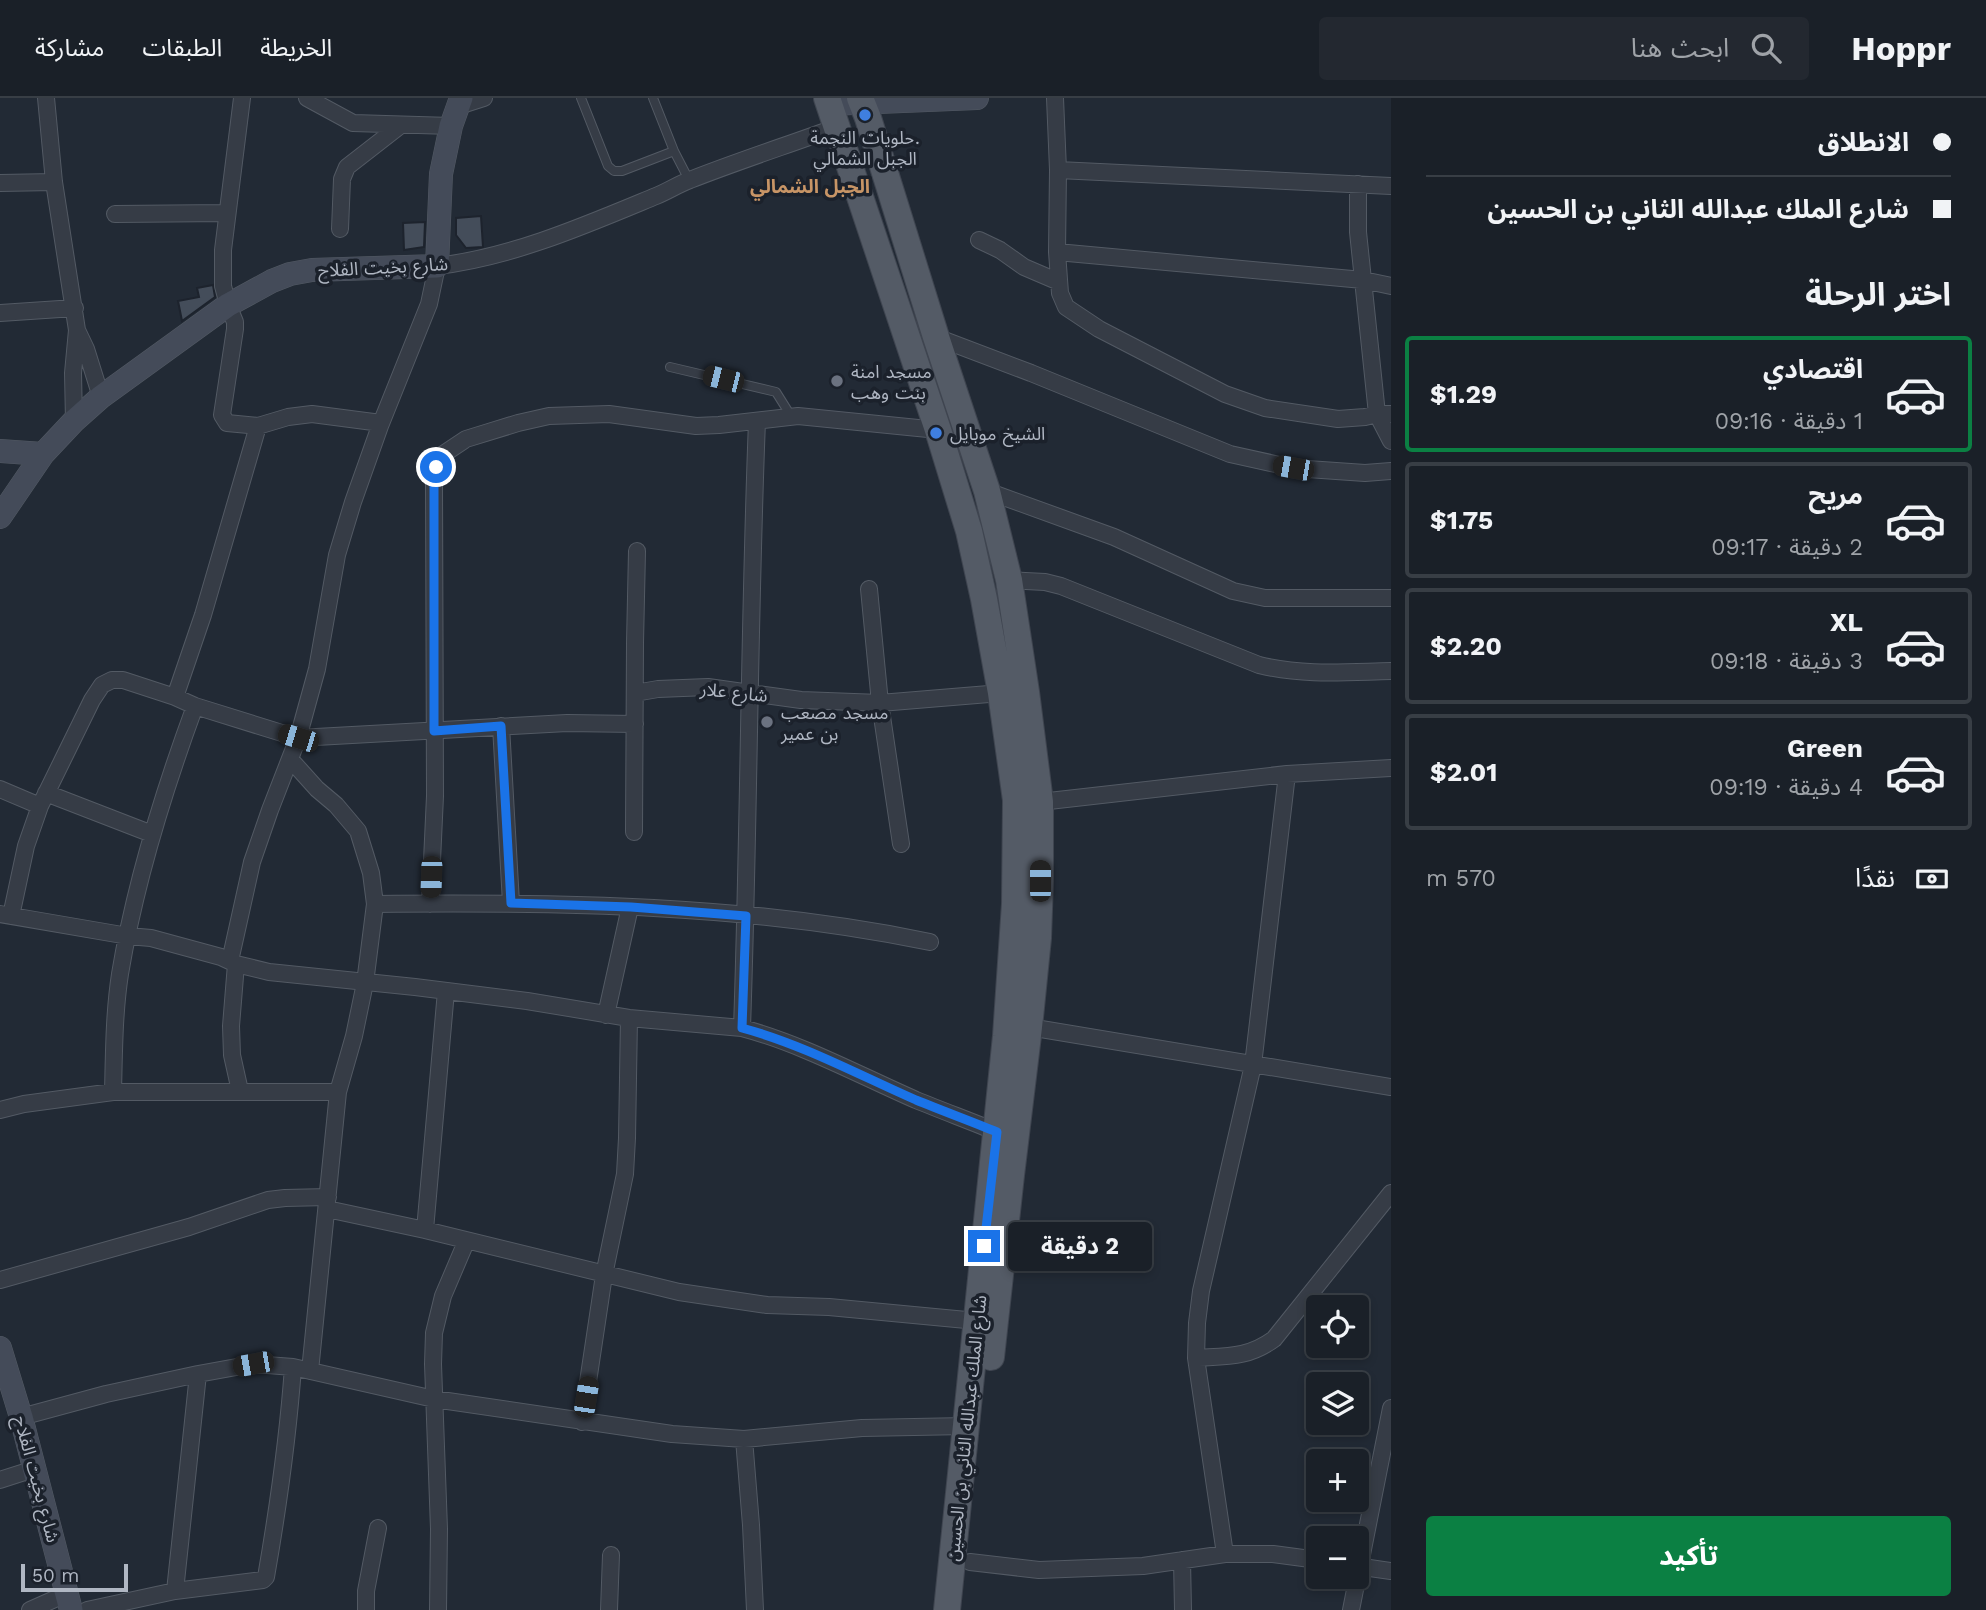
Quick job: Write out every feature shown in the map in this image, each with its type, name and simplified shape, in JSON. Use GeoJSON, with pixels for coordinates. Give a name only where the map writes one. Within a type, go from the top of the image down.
{"type":"FeatureCollection","features":[{"type":"Feature","properties":{"kind":"main road","name":"شارع الملك عبدالله الثاني بن الحسين"},"geometry":{"type":"LineString","coordinates":[[861,100],[987,491],[1009,580],[1040,802],[1038,938],[1029,1027],[1002,1174],[995,1229],[966,1610]]}},
{"type":"Feature","properties":{"kind":"main road","name":"شارع الملك عبدالله الثاني بن الحسين"},"geometry":{"type":"LineString","coordinates":[[831,110],[969,531],[1001,693],[1014,776],[1017,818],[1012,953],[997,1132],[1002,1174]]}},
{"type":"Feature","properties":{"kind":"main road","name":"شارع الملك عبدالله الثاني بن الحسين"},"geometry":{"type":"LineString","coordinates":[[947,1610],[977,1321],[995,1229]]}},
{"type":"Feature","properties":{"kind":"street"},"geometry":{"type":"LineString","coordinates":[[46,98],[54,182],[77,330],[73,373],[74,421]]}},
{"type":"Feature","properties":{"kind":"street"},"geometry":{"type":"LineString","coordinates":[[242,98],[227,213],[223,274],[235,329],[222,415],[227,423],[258,426],[288,417],[312,414],[381,423]]}},
{"type":"Feature","properties":{"kind":"street"},"geometry":{"type":"LineString","coordinates":[[307,98],[353,123],[401,125],[457,110],[484,98]]}},
{"type":"Feature","properties":{"kind":"street"},"geometry":{"type":"LineString","coordinates":[[831,110],[861,100],[977,98]]}},
{"type":"Feature","properties":{"kind":"street"},"geometry":{"type":"LineString","coordinates":[[1055,98],[1057,252],[1060,293],[1066,307],[1099,329],[1225,394],[1265,408],[1338,419],[1384,414]]}},
{"type":"Feature","properties":{"kind":"street"},"geometry":{"type":"LineString","coordinates":[[240,1091],[232,1055],[233,962],[252,862],[298,738],[317,669],[337,555],[353,502],[381,423],[429,304],[438,265],[441,174],[457,110]]}},
{"type":"Feature","properties":{"kind":"street","name":"شارع بخيت الفلاح"},"geometry":{"type":"LineString","coordinates":[[0,517],[43,454],[101,397],[228,305],[272,281],[312,270],[438,265],[495,256],[657,195],[831,110]]}},
{"type":"Feature","properties":{"kind":"street"},"geometry":{"type":"LineString","coordinates":[[340,229],[342,179],[347,167],[401,125]]}},
{"type":"Feature","properties":{"kind":"street"},"geometry":{"type":"LineString","coordinates":[[1058,170],[1391,186]]}},
{"type":"Feature","properties":{"kind":"street"},"geometry":{"type":"LineString","coordinates":[[0,183],[54,182]]}},
{"type":"Feature","properties":{"kind":"street"},"geometry":{"type":"LineString","coordinates":[[1358,184],[1358,232],[1363,280],[1384,414],[1391,441]]}},
{"type":"Feature","properties":{"kind":"street"},"geometry":{"type":"LineString","coordinates":[[115,214],[227,213]]}},
{"type":"Feature","properties":{"kind":"street"},"geometry":{"type":"LineString","coordinates":[[979,240],[1000,250],[1024,267],[1059,282]]}},
{"type":"Feature","properties":{"kind":"street"},"geometry":{"type":"LineString","coordinates":[[1057,252],[1363,280],[1391,286]]}},
{"type":"Feature","properties":{"kind":"street"},"geometry":{"type":"LineString","coordinates":[[0,313],[75,308]]}},
{"type":"Feature","properties":{"kind":"street"},"geometry":{"type":"LineString","coordinates":[[77,330],[101,397]]}},
{"type":"Feature","properties":{"kind":"street"},"geometry":{"type":"LineString","coordinates":[[936,337],[1230,454],[1293,468],[1365,473],[1391,471]]}},
{"type":"Feature","properties":{"kind":"street"},"geometry":{"type":"LineString","coordinates":[[430,904],[435,796],[434,481],[436,467],[442,455],[466,439],[549,416],[609,414],[696,426],[791,416],[938,430]]}},
{"type":"Feature","properties":{"kind":"street"},"geometry":{"type":"LineString","coordinates":[[742,1028],[757,421]]}},
{"type":"Feature","properties":{"kind":"street"},"geometry":{"type":"LineString","coordinates":[[175,697],[203,615],[258,426]]}},
{"type":"Feature","properties":{"kind":"street"},"geometry":{"type":"LineString","coordinates":[[0,451],[43,454]]}},
{"type":"Feature","properties":{"kind":"street"},"geometry":{"type":"LineString","coordinates":[[987,491],[1114,537],[1249,596],[1391,598]]}},
{"type":"Feature","properties":{"kind":"street"},"geometry":{"type":"LineString","coordinates":[[634,832],[637,551]]}},
{"type":"Feature","properties":{"kind":"street"},"geometry":{"type":"LineString","coordinates":[[1009,580],[1045,582],[1061,586],[1259,665],[1305,673],[1391,671]]}},
{"type":"Feature","properties":{"kind":"street"},"geometry":{"type":"LineString","coordinates":[[869,589],[880,704],[901,844]]}},
{"type":"Feature","properties":{"kind":"street"},"geometry":{"type":"LineString","coordinates":[[635,724],[567,723],[298,738],[123,680],[112,680],[102,685],[92,700],[43,800],[6,915],[162,941],[269,972],[527,1001],[629,1018],[742,1028],[760,1032],[839,1064],[918,1101],[997,1132]]}},
{"type":"Feature","properties":{"kind":"street","name":"شارع علار"},"geometry":{"type":"LineString","coordinates":[[635,693],[658,689],[708,687],[801,700],[880,704],[1001,693]]}},
{"type":"Feature","properties":{"kind":"street"},"geometry":{"type":"LineString","coordinates":[[113,1092],[115,1027],[120,976],[128,936],[152,834],[195,706]]}},
{"type":"Feature","properties":{"kind":"street"},"geometry":{"type":"LineString","coordinates":[[501,726],[511,903]]}},
{"type":"Feature","properties":{"kind":"street"},"geometry":{"type":"LineString","coordinates":[[290,759],[358,831],[371,873],[375,904],[365,983],[354,1037],[338,1092],[310,1371]]}},
{"type":"Feature","properties":{"kind":"street"},"geometry":{"type":"LineString","coordinates":[[1040,802],[1287,774],[1391,768]]}},
{"type":"Feature","properties":{"kind":"street"},"geometry":{"type":"LineString","coordinates":[[1225,1554],[1196,1359],[1196,1323],[1253,1065],[1287,774]]}},
{"type":"Feature","properties":{"kind":"street"},"geometry":{"type":"LineString","coordinates":[[0,789],[152,834]]}},
{"type":"Feature","properties":{"kind":"street"},"geometry":{"type":"LineString","coordinates":[[375,904],[511,903],[631,907],[872,930],[930,942]]}},
{"type":"Feature","properties":{"kind":"street"},"geometry":{"type":"LineString","coordinates":[[606,1015],[631,907]]}},
{"type":"Feature","properties":{"kind":"street"},"geometry":{"type":"LineString","coordinates":[[425,1230],[446,991]]}},
{"type":"Feature","properties":{"kind":"street"},"geometry":{"type":"LineString","coordinates":[[582,1422],[604,1275],[625,1174],[629,1018]]}},
{"type":"Feature","properties":{"kind":"street"},"geometry":{"type":"LineString","coordinates":[[1029,1027],[1391,1087]]}},
{"type":"Feature","properties":{"kind":"street"},"geometry":{"type":"LineString","coordinates":[[0,1110],[24,1104],[113,1092],[338,1092]]}},
{"type":"Feature","properties":{"kind":"street"},"geometry":{"type":"LineString","coordinates":[[1196,1359],[1247,1354],[1261,1349],[1274,1339],[1391,1193]]}},
{"type":"Feature","properties":{"kind":"street"},"geometry":{"type":"LineString","coordinates":[[0,1280],[189,1227],[268,1200],[285,1198],[327,1203],[466,1242],[679,1292],[756,1304],[829,1307],[977,1321]]}},
{"type":"Feature","properties":{"kind":"street"},"geometry":{"type":"LineString","coordinates":[[438,1610],[439,1528],[434,1332],[443,1296],[466,1242]]}},
{"type":"Feature","properties":{"kind":"street","name":"شارع بخيت الفلاح"},"geometry":{"type":"LineString","coordinates":[[0,1348],[12,1406],[34,1469],[69,1602]]}},
{"type":"Feature","properties":{"kind":"street"},"geometry":{"type":"LineString","coordinates":[[12,1406],[106,1394],[253,1364],[293,1367],[434,1399],[672,1434],[744,1438],[862,1428],[966,1426]]}},
{"type":"Feature","properties":{"kind":"street"},"geometry":{"type":"LineString","coordinates":[[87,1610],[175,1591],[256,1582],[266,1577],[288,1432],[293,1367]]}},
{"type":"Feature","properties":{"kind":"street"},"geometry":{"type":"LineString","coordinates":[[175,1591],[198,1374]]}},
{"type":"Feature","properties":{"kind":"street"},"geometry":{"type":"LineString","coordinates":[[1366,1526],[1391,1408]]}},
{"type":"Feature","properties":{"kind":"street"},"geometry":{"type":"LineString","coordinates":[[744,1438],[755,1610]]}},
{"type":"Feature","properties":{"kind":"street"},"geometry":{"type":"LineString","coordinates":[[0,1480],[34,1469]]}},
{"type":"Feature","properties":{"kind":"street"},"geometry":{"type":"LineString","coordinates":[[366,1610],[366,1591],[378,1528]]}},
{"type":"Feature","properties":{"kind":"street"},"geometry":{"type":"LineString","coordinates":[[970,1562],[1039,1570],[1143,1566],[1225,1554],[1273,1554],[1306,1558]]}},
{"type":"Feature","properties":{"kind":"street"},"geometry":{"type":"LineString","coordinates":[[609,1610],[611,1555]]}},
{"type":"Feature","properties":{"kind":"street"},"geometry":{"type":"LineString","coordinates":[[1182,1560],[1183,1610]]}},
{"type":"Feature","properties":{"kind":"street"},"geometry":{"type":"LineString","coordinates":[[1369,1568],[1391,1571]]}},
{"type":"Feature","properties":{"kind":"street"},"geometry":{"type":"LineString","coordinates":[[1351,1610],[1354,1589]]}},
{"type":"Feature","properties":{"kind":"street"},"geometry":{"type":"LineString","coordinates":[[30,1610],[69,1602]]}},
{"type":"Feature","properties":{"kind":"lane"},"geometry":{"type":"LineString","coordinates":[[581,98],[608,166],[614,172],[674,151]]}},
{"type":"Feature","properties":{"kind":"lane"},"geometry":{"type":"LineString","coordinates":[[653,98],[689,180]]}},
{"type":"Feature","properties":{"kind":"lane"},"geometry":{"type":"LineString","coordinates":[[670,367],[776,392],[791,416]]}},
{"type":"Feature","properties":{"kind":"building"},"geometry":{"type":"Polygon","coordinates":[[[481,216],[483,247],[466,248],[456,235],[456,218],[481,216]]]}},
{"type":"Feature","properties":{"kind":"building"},"geometry":{"type":"Polygon","coordinates":[[[425,222],[424,247],[404,250],[403,223],[425,222]]]}},
{"type":"Feature","properties":{"kind":"building"},"geometry":{"type":"Polygon","coordinates":[[[213,285],[215,297],[182,321],[178,301],[199,297],[197,288],[213,285]]]}},
{"type":"Feature","properties":{"kind":"place","name":"حلويات النجمة. الجبل الشمالي"},"geometry":{"type":"Point","coordinates":[865,115]}},
{"type":"Feature","properties":{"kind":"place","name":"مسجد امنة بنت وهب"},"geometry":{"type":"Point","coordinates":[837,381]}},
{"type":"Feature","properties":{"kind":"place","name":"الشيخ موبايل"},"geometry":{"type":"Point","coordinates":[936,433]}},
{"type":"Feature","properties":{"kind":"place","name":"مسجد مصعب بن عمير"},"geometry":{"type":"Point","coordinates":[767,722]}},
{"type":"Feature","properties":{"kind":"district","name":"الجبل الشمالي"},"geometry":{"type":"Point","coordinates":[810,186]}},
{"type":"Feature","properties":{"kind":"route"},"geometry":{"type":"LineString","coordinates":[[436,467],[434,731],[501,726],[511,903],[631,907],[746,916],[742,1028],[760,1032],[839,1064],[918,1101],[997,1132],[984,1246]]}}]}
